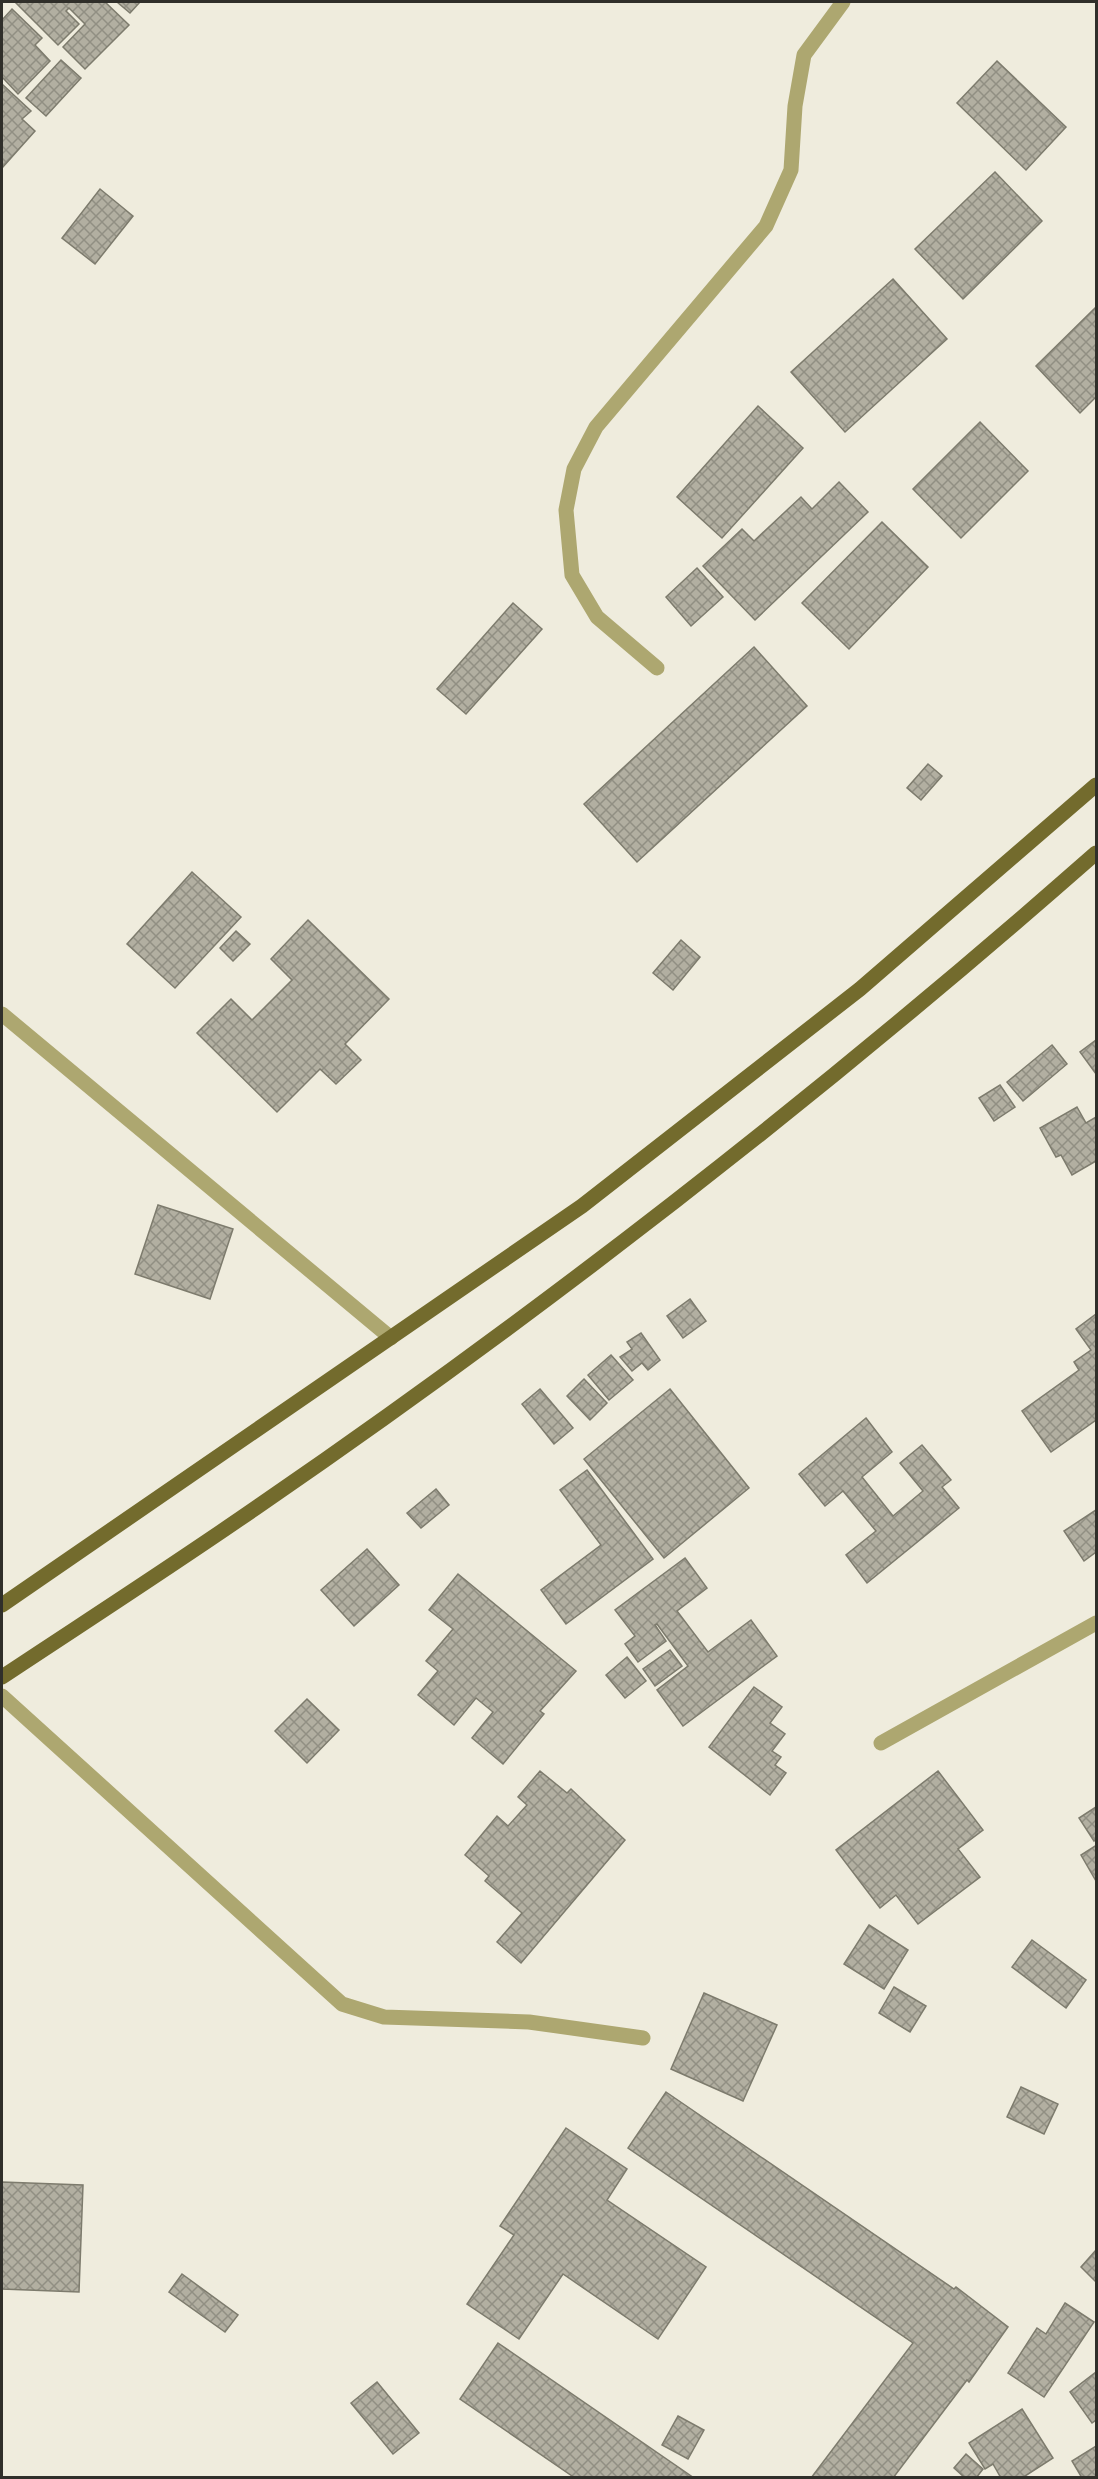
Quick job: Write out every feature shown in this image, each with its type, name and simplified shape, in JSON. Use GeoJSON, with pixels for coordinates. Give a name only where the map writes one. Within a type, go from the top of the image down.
{"type":"FeatureCollection","features":[{"type":"Feature","properties":{"kind":"main road"},"geometry":{"type":"LineString","coordinates":[[2,1605],[582,1206],[832,1011],[1096,785]]}},
{"type":"Feature","properties":{"kind":"main road"},"geometry":{"type":"LineString","coordinates":[[2,1677],[260,1505],[554,1294],[827,1079],[999,938],[1096,853]]}},
{"type":"Feature","properties":{"kind":"street"},"geometry":{"type":"LineString","coordinates":[[657,668],[597,617],[572,575],[566,510],[574,469],[596,427],[766,226],[791,170],[795,106],[804,55],[843,2]]}},
{"type":"Feature","properties":{"kind":"street"},"geometry":{"type":"LineString","coordinates":[[2,1014],[391,1338]]}},
{"type":"Feature","properties":{"kind":"street"},"geometry":{"type":"LineString","coordinates":[[880,1743],[1096,1623]]}},
{"type":"Feature","properties":{"kind":"street"},"geometry":{"type":"LineString","coordinates":[[2,1696],[342,2004],[384,2017],[529,2022],[643,2038]]}},
{"type":"Feature","properties":{"kind":"building"},"geometry":{"type":"Polygon","coordinates":[[[15,2],[105,2],[129,25],[85,69],[63,47],[85,24],[69,8],[66,11],[79,24],[58,45],[15,2]]]}},
{"type":"Feature","properties":{"kind":"building"},"geometry":{"type":"Polygon","coordinates":[[[117,2],[140,2],[130,13],[117,2]]]}},
{"type":"Feature","properties":{"kind":"building"},"geometry":{"type":"Polygon","coordinates":[[[12,9],[42,38],[35,45],[50,61],[18,94],[2,77],[2,20],[12,9]]]}},
{"type":"Feature","properties":{"kind":"building"},"geometry":{"type":"Polygon","coordinates":[[[61,60],[81,78],[46,116],[26,98],[61,60]]]}},
{"type":"Feature","properties":{"kind":"building"},"geometry":{"type":"Polygon","coordinates":[[[997,61],[1066,127],[1026,170],[957,103],[997,61]]]}},
{"type":"Feature","properties":{"kind":"building"},"geometry":{"type":"Polygon","coordinates":[[[2,84],[31,111],[22,119],[35,131],[2,168],[2,84]]]}},
{"type":"Feature","properties":{"kind":"building"},"geometry":{"type":"Polygon","coordinates":[[[995,172],[1042,221],[963,299],[915,249],[995,172]]]}},
{"type":"Feature","properties":{"kind":"building"},"geometry":{"type":"Polygon","coordinates":[[[100,189],[133,216],[95,264],[62,238],[100,189]]]}},
{"type":"Feature","properties":{"kind":"building"},"geometry":{"type":"Polygon","coordinates":[[[893,279],[947,339],[845,432],[791,372],[893,279]]]}},
{"type":"Feature","properties":{"kind":"building"},"geometry":{"type":"Polygon","coordinates":[[[1096,307],[1096,397],[1080,413],[1036,366],[1096,307]]]}},
{"type":"Feature","properties":{"kind":"building"},"geometry":{"type":"Polygon","coordinates":[[[758,406],[803,448],[722,538],[677,497],[758,406]]]}},
{"type":"Feature","properties":{"kind":"building"},"geometry":{"type":"Polygon","coordinates":[[[980,422],[1028,471],[961,538],[913,489],[980,422]]]}},
{"type":"Feature","properties":{"kind":"building"},"geometry":{"type":"Polygon","coordinates":[[[839,482],[868,512],[755,620],[703,566],[742,529],[754,541],[801,497],[812,509],[839,482]]]}},
{"type":"Feature","properties":{"kind":"building"},"geometry":{"type":"Polygon","coordinates":[[[882,522],[928,567],[849,649],[802,603],[882,522]]]}},
{"type":"Feature","properties":{"kind":"building"},"geometry":{"type":"Polygon","coordinates":[[[697,568],[723,597],[691,626],[666,597],[697,568]]]}},
{"type":"Feature","properties":{"kind":"building"},"geometry":{"type":"Polygon","coordinates":[[[513,603],[542,629],[466,714],[437,689],[513,603]]]}},
{"type":"Feature","properties":{"kind":"building"},"geometry":{"type":"Polygon","coordinates":[[[754,647],[807,706],[637,862],[584,804],[754,647]]]}},
{"type":"Feature","properties":{"kind":"building"},"geometry":{"type":"Polygon","coordinates":[[[928,764],[942,776],[921,800],[907,788],[928,764]]]}},
{"type":"Feature","properties":{"kind":"building"},"geometry":{"type":"Polygon","coordinates":[[[192,872],[241,917],[175,988],[127,944],[192,872]]]}},
{"type":"Feature","properties":{"kind":"building"},"geometry":{"type":"Polygon","coordinates":[[[308,920],[389,999],[345,1044],[361,1060],[336,1084],[320,1069],[277,1112],[197,1033],[231,999],[252,1020],[292,980],[271,959],[308,920]]]}},
{"type":"Feature","properties":{"kind":"building"},"geometry":{"type":"Polygon","coordinates":[[[236,931],[250,944],[233,961],[220,948],[236,931]]]}},
{"type":"Feature","properties":{"kind":"building"},"geometry":{"type":"Polygon","coordinates":[[[681,940],[700,957],[673,990],[653,973],[681,940]]]}},
{"type":"Feature","properties":{"kind":"building"},"geometry":{"type":"Polygon","coordinates":[[[1096,1040],[1096,1074],[1080,1052],[1096,1040]]]}},
{"type":"Feature","properties":{"kind":"building"},"geometry":{"type":"Polygon","coordinates":[[[1052,1045],[1067,1064],[1023,1101],[1007,1082],[1052,1045]]]}},
{"type":"Feature","properties":{"kind":"building"},"geometry":{"type":"Polygon","coordinates":[[[1000,1085],[1015,1107],[994,1121],[979,1098],[1000,1085]]]}},
{"type":"Feature","properties":{"kind":"building"},"geometry":{"type":"Polygon","coordinates":[[[1077,1107],[1086,1123],[1096,1117],[1096,1161],[1072,1175],[1061,1155],[1056,1157],[1040,1128],[1077,1107]]]}},
{"type":"Feature","properties":{"kind":"building"},"geometry":{"type":"Polygon","coordinates":[[[158,1205],[233,1229],[210,1299],[135,1274],[158,1205]]]}},
{"type":"Feature","properties":{"kind":"building"},"geometry":{"type":"Polygon","coordinates":[[[690,1299],[706,1321],[683,1338],[667,1316],[690,1299]]]}},
{"type":"Feature","properties":{"kind":"building"},"geometry":{"type":"Polygon","coordinates":[[[1096,1314],[1096,1420],[1051,1452],[1022,1411],[1079,1370],[1074,1362],[1091,1350],[1076,1329],[1096,1314]]]}},
{"type":"Feature","properties":{"kind":"building"},"geometry":{"type":"Polygon","coordinates":[[[641,1333],[660,1360],[648,1370],[642,1363],[632,1371],[620,1357],[632,1349],[627,1342],[641,1333]]]}},
{"type":"Feature","properties":{"kind":"building"},"geometry":{"type":"Polygon","coordinates":[[[611,1355],[633,1380],[609,1400],[588,1375],[611,1355]]]}},
{"type":"Feature","properties":{"kind":"building"},"geometry":{"type":"Polygon","coordinates":[[[584,1379],[607,1403],[590,1420],[567,1396],[584,1379]]]}},
{"type":"Feature","properties":{"kind":"building"},"geometry":{"type":"Polygon","coordinates":[[[540,1389],[573,1428],[554,1444],[522,1404],[540,1389]]]}},
{"type":"Feature","properties":{"kind":"building"},"geometry":{"type":"Polygon","coordinates":[[[670,1389],[749,1488],[664,1558],[584,1459],[670,1389]]]}},
{"type":"Feature","properties":{"kind":"building"},"geometry":{"type":"Polygon","coordinates":[[[866,1418],[892,1452],[862,1477],[893,1516],[923,1491],[900,1463],[922,1445],[951,1480],[942,1487],[959,1508],[867,1583],[846,1555],[876,1531],[843,1491],[825,1506],[799,1474],[866,1418]]]}},
{"type":"Feature","properties":{"kind":"building"},"geometry":{"type":"Polygon","coordinates":[[[587,1470],[653,1559],[566,1624],[541,1590],[601,1545],[560,1490],[587,1470]]]}},
{"type":"Feature","properties":{"kind":"building"},"geometry":{"type":"Polygon","coordinates":[[[436,1489],[449,1505],[421,1528],[407,1513],[436,1489]]]}},
{"type":"Feature","properties":{"kind":"building"},"geometry":{"type":"Polygon","coordinates":[[[1096,1510],[1096,1552],[1084,1561],[1064,1531],[1096,1510]]]}},
{"type":"Feature","properties":{"kind":"building"},"geometry":{"type":"Polygon","coordinates":[[[367,1549],[399,1585],[354,1626],[321,1590],[367,1549]]]}},
{"type":"Feature","properties":{"kind":"building"},"geometry":{"type":"Polygon","coordinates":[[[685,1558],[707,1588],[677,1611],[708,1652],[751,1620],[777,1656],[683,1726],[657,1690],[688,1666],[657,1624],[655,1625],[666,1641],[638,1662],[625,1644],[635,1636],[615,1610],[685,1558]]]}},
{"type":"Feature","properties":{"kind":"building"},"geometry":{"type":"Polygon","coordinates":[[[458,1574],[576,1671],[540,1711],[544,1714],[503,1764],[472,1738],[493,1712],[476,1698],[454,1725],[418,1695],[438,1671],[426,1661],[453,1629],[429,1610],[458,1574]]]}},
{"type":"Feature","properties":{"kind":"building"},"geometry":{"type":"Polygon","coordinates":[[[670,1650],[682,1666],[655,1686],[643,1669],[670,1650]]]}},
{"type":"Feature","properties":{"kind":"building"},"geometry":{"type":"Polygon","coordinates":[[[627,1657],[646,1681],[625,1698],[606,1675],[627,1657]]]}},
{"type":"Feature","properties":{"kind":"building"},"geometry":{"type":"Polygon","coordinates":[[[754,1687],[782,1707],[770,1723],[785,1734],[772,1751],[781,1757],[775,1765],[786,1773],[770,1795],[709,1747],[754,1687]]]}},
{"type":"Feature","properties":{"kind":"building"},"geometry":{"type":"Polygon","coordinates":[[[307,1699],[339,1730],[307,1763],[275,1731],[307,1699]]]}},
{"type":"Feature","properties":{"kind":"building"},"geometry":{"type":"Polygon","coordinates":[[[540,1771],[567,1793],[571,1789],[625,1840],[521,1963],[497,1942],[522,1913],[485,1881],[489,1876],[465,1855],[497,1816],[508,1826],[527,1805],[518,1797],[540,1771]]]}},
{"type":"Feature","properties":{"kind":"building"},"geometry":{"type":"Polygon","coordinates":[[[938,1771],[983,1830],[958,1849],[980,1877],[918,1924],[896,1895],[880,1908],[836,1850],[938,1771]]]}},
{"type":"Feature","properties":{"kind":"building"},"geometry":{"type":"Polygon","coordinates":[[[1096,1807],[1096,1839],[1094,1841],[1079,1818],[1096,1807]]]}},
{"type":"Feature","properties":{"kind":"building"},"geometry":{"type":"Polygon","coordinates":[[[1095,1846],[1096,1848],[1096,1881],[1081,1855],[1095,1846]]]}},
{"type":"Feature","properties":{"kind":"building"},"geometry":{"type":"Polygon","coordinates":[[[869,1925],[908,1950],[884,1989],[844,1964],[869,1925]]]}},
{"type":"Feature","properties":{"kind":"building"},"geometry":{"type":"Polygon","coordinates":[[[1032,1940],[1086,1980],[1066,2008],[1012,1967],[1032,1940]]]}},
{"type":"Feature","properties":{"kind":"building"},"geometry":{"type":"Polygon","coordinates":[[[894,1987],[926,2006],[910,2032],[879,2013],[894,1987]]]}},
{"type":"Feature","properties":{"kind":"building"},"geometry":{"type":"Polygon","coordinates":[[[704,1993],[777,2025],[743,2101],[671,2069],[704,1993]]]}},
{"type":"Feature","properties":{"kind":"building"},"geometry":{"type":"Polygon","coordinates":[[[1021,2087],[1058,2104],[1044,2134],[1007,2117],[1021,2087]]]}},
{"type":"Feature","properties":{"kind":"building"},"geometry":{"type":"Polygon","coordinates":[[[666,2092],[954,2289],[956,2287],[1008,2327],[969,2382],[967,2380],[893,2478],[811,2478],[913,2343],[628,2148],[666,2092]]]}},
{"type":"Feature","properties":{"kind":"building"},"geometry":{"type":"Polygon","coordinates":[[[566,2128],[627,2169],[607,2200],[706,2267],[658,2339],[563,2274],[519,2339],[467,2304],[514,2235],[500,2226],[566,2128]]]}},
{"type":"Feature","properties":{"kind":"building"},"geometry":{"type":"Polygon","coordinates":[[[2,2182],[83,2185],[79,2292],[2,2289],[2,2182]]]}},
{"type":"Feature","properties":{"kind":"building"},"geometry":{"type":"Polygon","coordinates":[[[1096,2250],[1096,2282],[1081,2267],[1096,2250]]]}},
{"type":"Feature","properties":{"kind":"building"},"geometry":{"type":"Polygon","coordinates":[[[182,2274],[238,2315],[225,2332],[169,2292],[182,2274]]]}},
{"type":"Feature","properties":{"kind":"building"},"geometry":{"type":"Polygon","coordinates":[[[1065,2303],[1094,2322],[1044,2397],[1008,2373],[1037,2328],[1046,2334],[1065,2303]]]}},
{"type":"Feature","properties":{"kind":"building"},"geometry":{"type":"Polygon","coordinates":[[[498,2343],[694,2478],[575,2478],[460,2399],[498,2343]]]}},
{"type":"Feature","properties":{"kind":"building"},"geometry":{"type":"Polygon","coordinates":[[[1096,2372],[1096,2420],[1092,2423],[1070,2392],[1096,2372]]]}},
{"type":"Feature","properties":{"kind":"building"},"geometry":{"type":"Polygon","coordinates":[[[377,2382],[419,2433],[393,2454],[351,2403],[377,2382]]]}},
{"type":"Feature","properties":{"kind":"building"},"geometry":{"type":"Polygon","coordinates":[[[1022,2409],[1053,2458],[1022,2478],[1001,2478],[993,2464],[985,2469],[969,2443],[1022,2409]]]}},
{"type":"Feature","properties":{"kind":"building"},"geometry":{"type":"Polygon","coordinates":[[[678,2416],[704,2430],[688,2459],[662,2445],[678,2416]]]}},
{"type":"Feature","properties":{"kind":"building"},"geometry":{"type":"Polygon","coordinates":[[[1096,2446],[1096,2478],[1082,2478],[1072,2461],[1096,2446]]]}},
{"type":"Feature","properties":{"kind":"building"},"geometry":{"type":"Polygon","coordinates":[[[966,2454],[983,2469],[976,2478],[965,2478],[954,2468],[966,2454]]]}}]}
